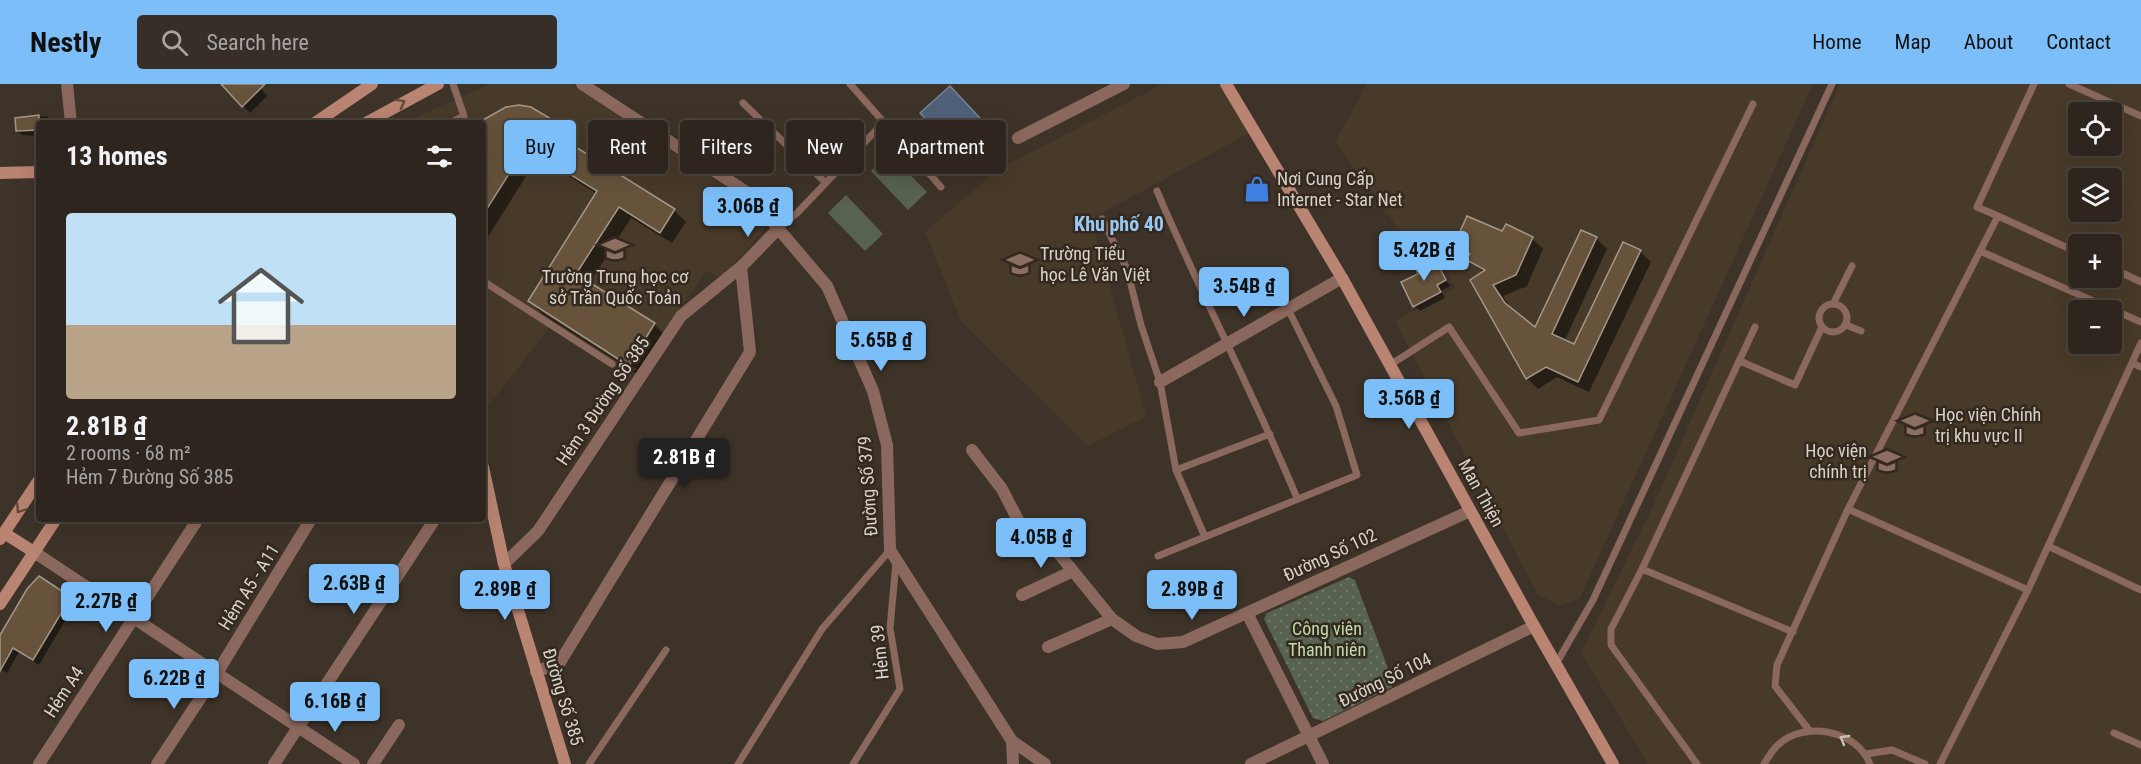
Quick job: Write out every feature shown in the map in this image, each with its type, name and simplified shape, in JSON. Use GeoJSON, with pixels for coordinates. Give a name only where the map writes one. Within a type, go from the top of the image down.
{"type":"FeatureCollection","features":[{"type":"Feature","properties":{"kind":"street"},"geometry":{"type":"LineString","coordinates":[[67,84],[71,120]]}},
{"type":"Feature","properties":{"kind":"street"},"geometry":{"type":"LineString","coordinates":[[319,120],[372,84]]}},
{"type":"Feature","properties":{"kind":"street"},"geometry":{"type":"LineString","coordinates":[[372,120],[438,84]]}},
{"type":"Feature","properties":{"kind":"street","name":"Đường Số 379"},"geometry":{"type":"LineString","coordinates":[[582,84],[748,194],[827,286],[873,391],[887,445],[893,555]]}},
{"type":"Feature","properties":{"kind":"street"},"geometry":{"type":"LineString","coordinates":[[1018,138],[1124,84]]}},
{"type":"Feature","properties":{"kind":"street","name":"Man Thiện"},"geometry":{"type":"LineString","coordinates":[[1227,84],[1342,278],[1613,764]]}},
{"type":"Feature","properties":{"kind":"street"},"geometry":{"type":"LineString","coordinates":[[0,173],[36,172]]}},
{"type":"Feature","properties":{"kind":"street","name":"Hẻm 3 Đường Số 385"},"geometry":{"type":"LineString","coordinates":[[504,564],[538,531],[681,316],[741,267],[778,229]]}},
{"type":"Feature","properties":{"kind":"street"},"geometry":{"type":"LineString","coordinates":[[536,672],[560,662],[750,352],[741,267]]}},
{"type":"Feature","properties":{"kind":"street"},"geometry":{"type":"LineString","coordinates":[[1160,382],[1342,278]]}},
{"type":"Feature","properties":{"kind":"street","name":"Đường Số 102"},"geometry":{"type":"LineString","coordinates":[[972,450],[1002,489],[1019,522],[1027,531],[1051,544],[1112,619],[1136,636],[1157,644],[1183,642],[1470,511]]}},
{"type":"Feature","properties":{"kind":"street","name":"Đường Số 385"},"geometry":{"type":"LineString","coordinates":[[486,481],[504,564],[565,764]]}},
{"type":"Feature","properties":{"kind":"street"},"geometry":{"type":"LineString","coordinates":[[36,485],[2,536],[34,552],[354,764]]}},
{"type":"Feature","properties":{"kind":"street"},"geometry":{"type":"LineString","coordinates":[[0,604],[54,522]]}},
{"type":"Feature","properties":{"kind":"street","name":"Hẻm A4"},"geometry":{"type":"LineString","coordinates":[[39,764],[196,522]]}},
{"type":"Feature","properties":{"kind":"street","name":"Hẻm A5 - A11"},"geometry":{"type":"LineString","coordinates":[[157,764],[217,673],[309,522]]}},
{"type":"Feature","properties":{"kind":"street"},"geometry":{"type":"LineString","coordinates":[[274,764],[433,522]]}},
{"type":"Feature","properties":{"kind":"street"},"geometry":{"type":"LineString","coordinates":[[893,555],[1012,741],[1045,764]]}},
{"type":"Feature","properties":{"kind":"street"},"geometry":{"type":"LineString","coordinates":[[1022,595],[1073,571]]}},
{"type":"Feature","properties":{"kind":"street"},"geometry":{"type":"LineString","coordinates":[[1247,613],[1323,764]]}},
{"type":"Feature","properties":{"kind":"street"},"geometry":{"type":"LineString","coordinates":[[1048,646],[1112,619]]}},
{"type":"Feature","properties":{"kind":"street","name":"Đường Số 104"},"geometry":{"type":"LineString","coordinates":[[1251,764],[1534,626]]}},
{"type":"Feature","properties":{"kind":"street"},"geometry":{"type":"LineString","coordinates":[[373,764],[399,725]]}},
{"type":"Feature","properties":{"kind":"street"},"geometry":{"type":"LineString","coordinates":[[1012,741],[1013,764]]}},
{"type":"Feature","properties":{"kind":"lane"},"geometry":{"type":"LineString","coordinates":[[453,84],[464,116],[456,120]]}},
{"type":"Feature","properties":{"kind":"lane"},"geometry":{"type":"LineString","coordinates":[[850,84],[882,120]]}},
{"type":"Feature","properties":{"kind":"lane"},"geometry":{"type":"LineString","coordinates":[[1556,664],[1593,600],[1832,84]]}},
{"type":"Feature","properties":{"kind":"lane"},"geometry":{"type":"LineString","coordinates":[[2034,84],[1977,207],[2068,248]]}},
{"type":"Feature","properties":{"kind":"lane"},"geometry":{"type":"LineString","coordinates":[[2069,84],[2141,116]]}},
{"type":"Feature","properties":{"kind":"lane"},"geometry":{"type":"LineString","coordinates":[[743,103],[826,183]]}},
{"type":"Feature","properties":{"kind":"lane"},"geometry":{"type":"LineString","coordinates":[[1390,365],[1449,327],[1518,433],[1599,420],[1753,104]]}},
{"type":"Feature","properties":{"kind":"lane"},"geometry":{"type":"LineString","coordinates":[[778,229],[876,130]]}},
{"type":"Feature","properties":{"kind":"lane"},"geometry":{"type":"LineString","coordinates":[[930,174],[941,187]]}},
{"type":"Feature","properties":{"kind":"lane"},"geometry":{"type":"LineString","coordinates":[[1157,191],[1197,286],[1228,344],[1297,498]]}},
{"type":"Feature","properties":{"kind":"lane"},"geometry":{"type":"LineString","coordinates":[[1809,730],[1775,686],[1777,665],[1848,508],[1998,216]]}},
{"type":"Feature","properties":{"kind":"lane"},"geometry":{"type":"LineString","coordinates":[[1102,219],[1126,269],[1141,326],[1160,382],[1176,470],[1205,537]]}},
{"type":"Feature","properties":{"kind":"lane"},"geometry":{"type":"LineString","coordinates":[[1980,251],[2141,322]]}},
{"type":"Feature","properties":{"kind":"lane"},"geometry":{"type":"LineString","coordinates":[[1833,304],[1844,309],[1847,320],[1842,329],[1832,333],[1822,327],[1819,318],[1821,312],[1833,304],[1852,266]]}},
{"type":"Feature","properties":{"kind":"lane"},"geometry":{"type":"LineString","coordinates":[[2122,273],[2141,282]]}},
{"type":"Feature","properties":{"kind":"lane"},"geometry":{"type":"LineString","coordinates":[[486,283],[612,364]]}},
{"type":"Feature","properties":{"kind":"lane"},"geometry":{"type":"LineString","coordinates":[[1158,556],[1357,475],[1336,406],[1288,309]]}},
{"type":"Feature","properties":{"kind":"lane"},"geometry":{"type":"LineString","coordinates":[[1846,325],[1861,331]]}},
{"type":"Feature","properties":{"kind":"lane"},"geometry":{"type":"LineString","coordinates":[[1696,764],[1611,645],[1611,629],[1642,569],[1755,327]]}},
{"type":"Feature","properties":{"kind":"lane"},"geometry":{"type":"LineString","coordinates":[[1740,361],[1796,385],[1822,327]]}},
{"type":"Feature","properties":{"kind":"lane"},"geometry":{"type":"LineString","coordinates":[[1940,764],[2028,590],[2141,343]]}},
{"type":"Feature","properties":{"kind":"lane"},"geometry":{"type":"LineString","coordinates":[[2132,363],[2141,367]]}},
{"type":"Feature","properties":{"kind":"lane"},"geometry":{"type":"LineString","coordinates":[[1176,470],[1270,434]]}},
{"type":"Feature","properties":{"kind":"lane"},"geometry":{"type":"LineString","coordinates":[[1848,508],[2028,590]]}},
{"type":"Feature","properties":{"kind":"lane"},"geometry":{"type":"LineString","coordinates":[[2048,546],[2141,590]]}},
{"type":"Feature","properties":{"kind":"lane"},"geometry":{"type":"LineString","coordinates":[[738,764],[822,629],[893,555]]}},
{"type":"Feature","properties":{"kind":"lane","name":"Hẻm 39"},"geometry":{"type":"LineString","coordinates":[[853,764],[900,689],[890,627],[893,555]]}},
{"type":"Feature","properties":{"kind":"lane"},"geometry":{"type":"LineString","coordinates":[[1642,569],[1793,633]]}},
{"type":"Feature","properties":{"kind":"lane"},"geometry":{"type":"LineString","coordinates":[[589,764],[666,650]]}},
{"type":"Feature","properties":{"kind":"lane"},"geometry":{"type":"LineString","coordinates":[[1764,764],[1779,744],[1809,730],[1841,734],[1866,754],[1870,764]]}},
{"type":"Feature","properties":{"kind":"lane"},"geometry":{"type":"LineString","coordinates":[[2114,733],[2141,745]]}},
{"type":"Feature","properties":{"kind":"lane"},"geometry":{"type":"LineString","coordinates":[[1866,754],[1892,750],[1925,764]]}},
{"type":"Feature","properties":{"kind":"shaded area","name":"Trường Trung học cơ sở Trần Quốc Toản"},"geometry":{"type":"Polygon","coordinates":[[[490,84],[571,84],[625,120],[588,120],[588,174],[668,174],[668,149],[680,157],[680,174],[706,174],[740,197],[766,227],[722,278],[706,271],[629,379],[549,328],[486,409],[486,120],[411,120],[490,84]]]}},
{"type":"Feature","properties":{"kind":"shaded area","name":"Trường Tiểu học Lê Văn Việt"},"geometry":{"type":"Polygon","coordinates":[[[1163,84],[1224,84],[1253,131],[1091,219],[1146,416],[1088,446],[961,321],[925,232],[992,174],[1006,174],[1006,165],[1163,84]]]}},
{"type":"Feature","properties":{"kind":"shaded area"},"geometry":{"type":"Polygon","coordinates":[[[1367,84],[1813,84],[1580,598],[1560,605],[1538,595],[1395,321],[1455,288],[1436,254],[1421,260],[1335,142],[1367,84]]]}},
{"type":"Feature","properties":{"kind":"shaded area","name":"Học viện Chính trị khu vực II"},"geometry":{"type":"Polygon","coordinates":[[[1840,84],[2141,84],[2141,764],[1648,764],[1581,653],[1653,506],[1840,84]]]}},
{"type":"Feature","properties":{"kind":"green space"},"geometry":{"type":"Polygon","coordinates":[[[876,166],[876,174],[909,174],[927,192],[908,210],[871,171],[876,166]]]}},
{"type":"Feature","properties":{"kind":"green space"},"geometry":{"type":"Polygon","coordinates":[[[846,195],[883,234],[865,251],[828,213],[846,195]]]}},
{"type":"Feature","properties":{"kind":"green space","name":"Công viên Thanh niên"},"geometry":{"type":"Polygon","coordinates":[[[1349,577],[1355,580],[1392,679],[1392,687],[1323,721],[1313,718],[1264,619],[1267,613],[1349,577]]]}},
{"type":"Feature","properties":{"kind":"water"},"geometry":{"type":"Polygon","coordinates":[[[950,86],[982,120],[927,120],[920,113],[950,86]]]}},
{"type":"Feature","properties":{"kind":"building"},"geometry":{"type":"Polygon","coordinates":[[[221,84],[265,84],[242,107],[221,84]]]}},
{"type":"Feature","properties":{"kind":"building"},"geometry":{"type":"Polygon","coordinates":[[[519,105],[531,107],[553,120],[504,120],[504,174],[509,174],[486,210],[486,120],[483,120],[506,107],[519,105]]]}},
{"type":"Feature","properties":{"kind":"building"},"geometry":{"type":"Polygon","coordinates":[[[39,115],[39,120],[36,120],[36,130],[16,131],[15,118],[39,115]]]}},
{"type":"Feature","properties":{"kind":"building"},"geometry":{"type":"Polygon","coordinates":[[[576,147],[588,155],[588,174],[619,174],[675,209],[660,233],[619,207],[576,274],[655,323],[629,366],[528,301],[597,191],[570,174],[576,174],[576,147]]]}},
{"type":"Feature","properties":{"kind":"building"},"geometry":{"type":"Polygon","coordinates":[[[1467,216],[1502,231],[1506,224],[1533,237],[1516,275],[1493,285],[1505,303],[1535,327],[1581,230],[1597,237],[1552,334],[1574,344],[1623,242],[1641,250],[1578,382],[1546,367],[1526,379],[1470,280],[1485,270],[1465,259],[1470,254],[1453,247],[1467,216]]]}},
{"type":"Feature","properties":{"kind":"building"},"geometry":{"type":"Polygon","coordinates":[[[1434,257],[1446,280],[1437,285],[1441,292],[1413,307],[1401,282],[1418,274],[1415,267],[1434,257]]]}},
{"type":"Feature","properties":{"kind":"building"},"geometry":{"type":"Polygon","coordinates":[[[39,576],[71,597],[33,660],[13,648],[0,671],[0,635],[27,589],[39,576]]]}},
{"type":"Feature","properties":{"kind":"place","name":"Nơi Cung Cấp Internet - Star Net"},"geometry":{"type":"Point","coordinates":[1257,189]}},
{"type":"Feature","properties":{"kind":"place","name":"Trường Trung học cơ sở Trần Quốc Toản"},"geometry":{"type":"Point","coordinates":[615,249]}},
{"type":"Feature","properties":{"kind":"place","name":"Trường Tiểu học Lê Văn Việt"},"geometry":{"type":"Point","coordinates":[1020,264]}},
{"type":"Feature","properties":{"kind":"place","name":"Học viện Chính trị khu vực II"},"geometry":{"type":"Point","coordinates":[1915,425]}},
{"type":"Feature","properties":{"kind":"place","name":"Học viện chính trị"},"geometry":{"type":"Point","coordinates":[1887,461]}},
{"type":"Feature","properties":{"kind":"district","name":"Khu phố 40"},"geometry":{"type":"Point","coordinates":[1119,224]}}]}
